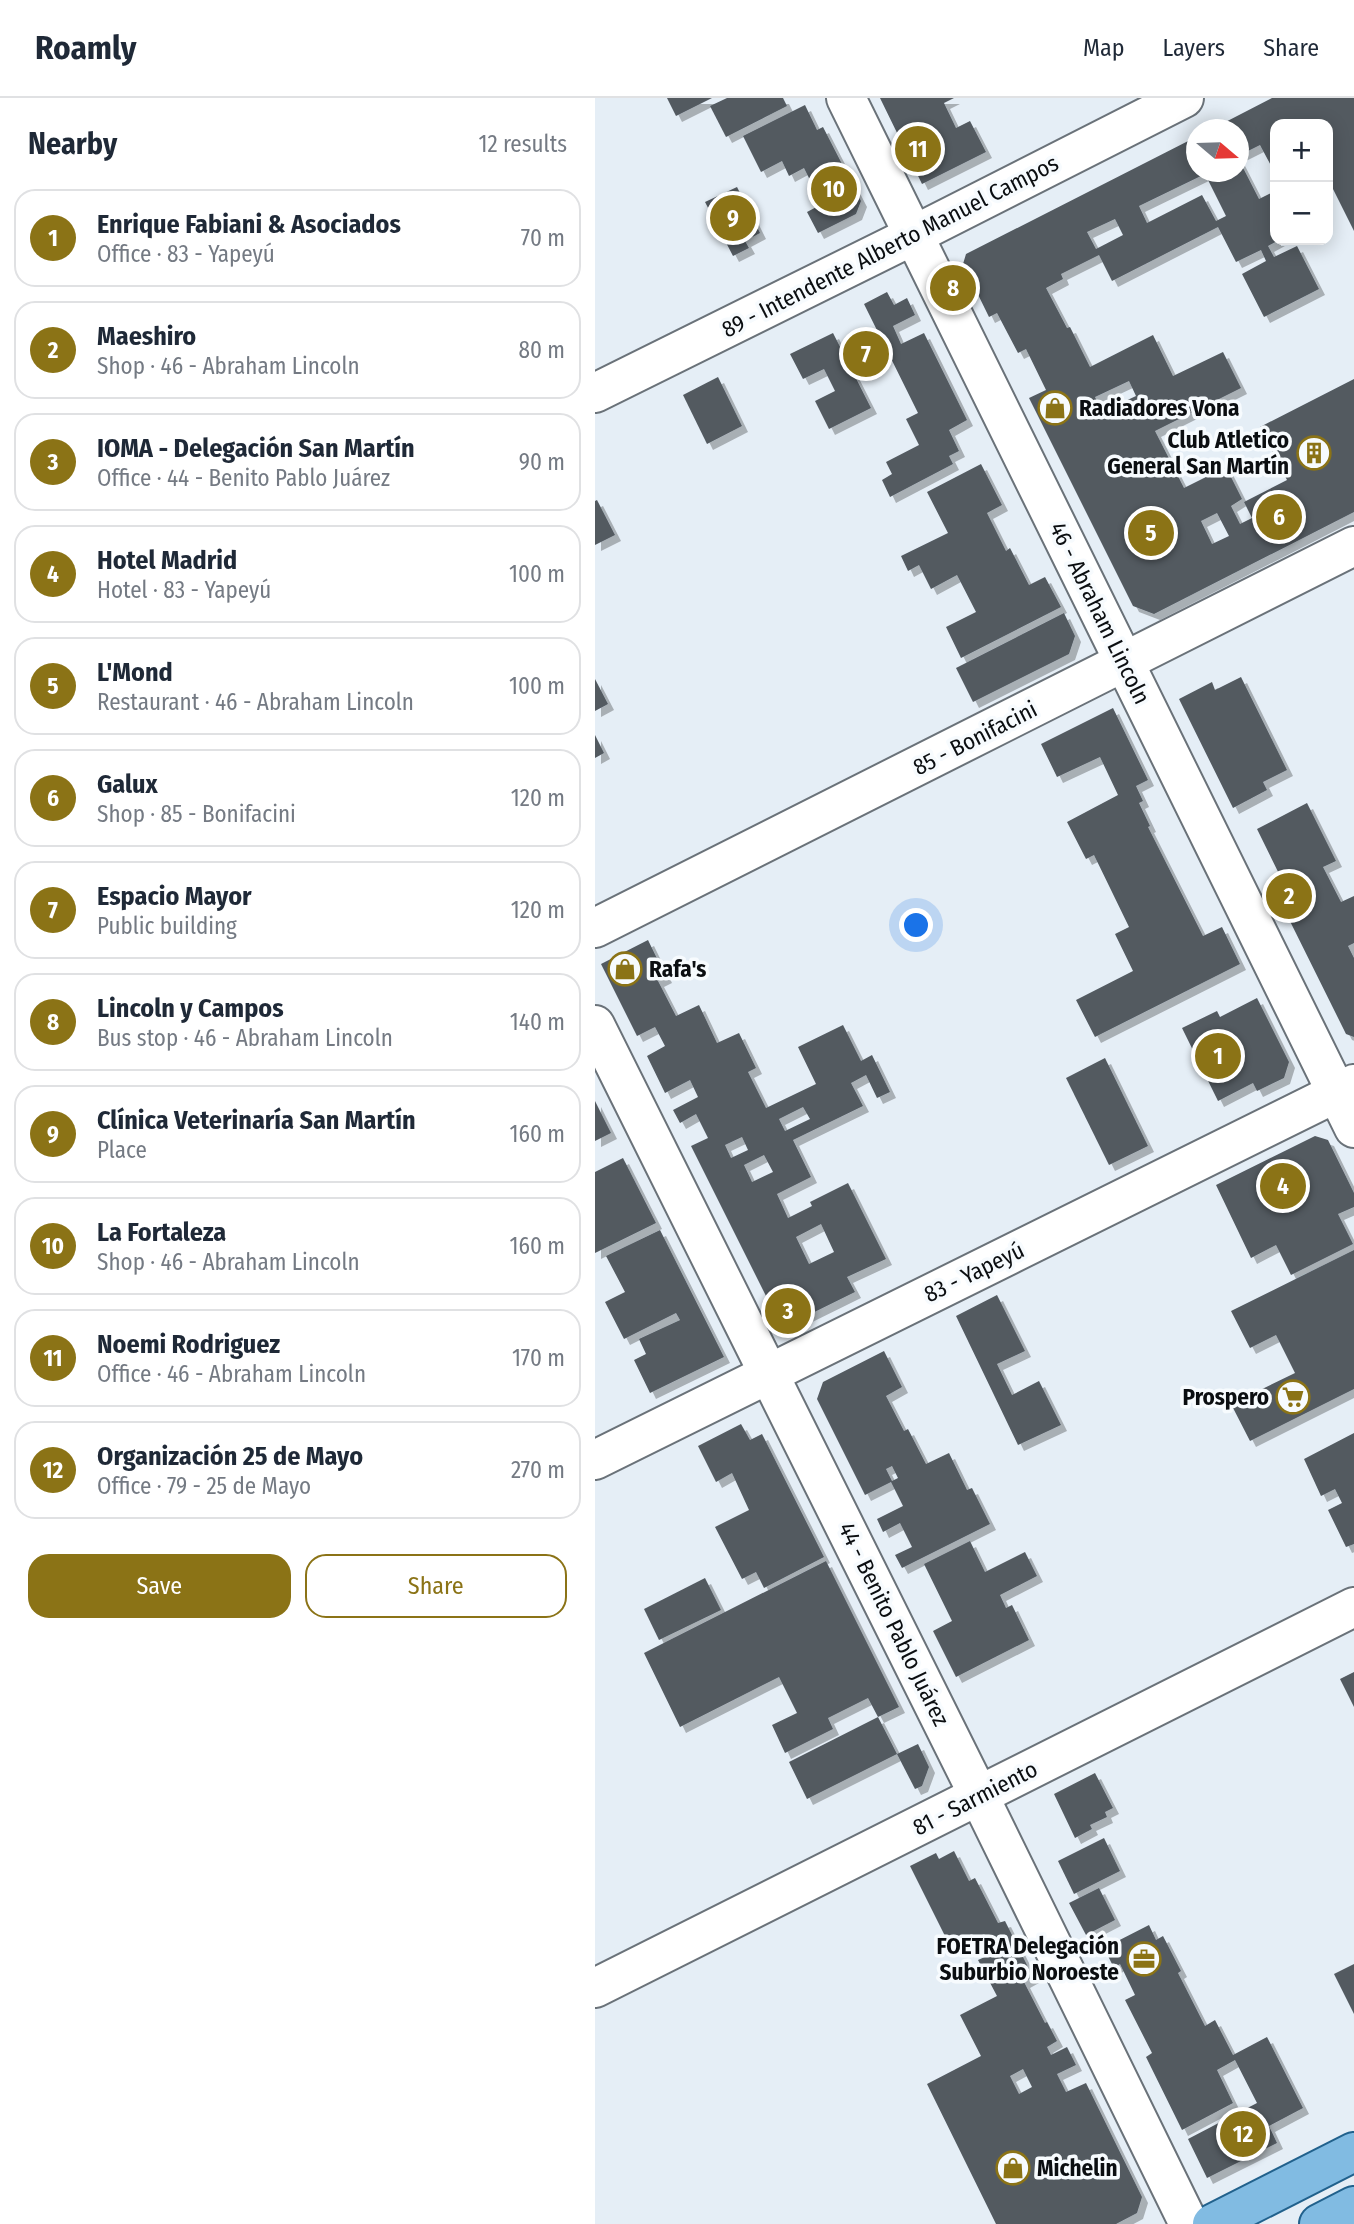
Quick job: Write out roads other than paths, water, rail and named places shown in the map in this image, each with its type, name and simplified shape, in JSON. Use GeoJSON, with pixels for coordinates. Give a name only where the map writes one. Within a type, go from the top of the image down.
{"type":"FeatureCollection","features":[{"type":"Feature","properties":{"kind":"main road"},"geometry":{"type":"LineString","coordinates":[[1212,2224],[1354,2152]]}},
{"type":"Feature","properties":{"kind":"main road"},"geometry":{"type":"LineString","coordinates":[[1319,2224],[1354,2207]]}},
{"type":"Feature","properties":{"kind":"street","name":"46 - Abraham Lincoln"},"geometry":{"type":"LineString","coordinates":[[846,98],[1126,663],[1345,1089],[1354,1128]]}},
{"type":"Feature","properties":{"kind":"street","name":"89 - Intendente Alberto Manuel Campos"},"geometry":{"type":"LineString","coordinates":[[595,393],[1184,98]]}},
{"type":"Feature","properties":{"kind":"street","name":"85 - Bonifacini"},"geometry":{"type":"LineString","coordinates":[[595,928],[1354,546]]}},
{"type":"Feature","properties":{"kind":"street","name":"44 - Benito Pablo Juárez"},"geometry":{"type":"LineString","coordinates":[[595,1025],[1189,2224]]}},
{"type":"Feature","properties":{"kind":"street","name":"83 - Yapeyú"},"geometry":{"type":"LineString","coordinates":[[595,1460],[1345,1089]]}},
{"type":"Feature","properties":{"kind":"street","name":"81 - Sarmiento"},"geometry":{"type":"LineString","coordinates":[[595,1988],[1354,1607]]}},
{"type":"Feature","properties":{"kind":"place","name":"Noemi Rodriguez"},"geometry":{"type":"Point","coordinates":[918,149]}},
{"type":"Feature","properties":{"kind":"place","name":"La Fortaleza"},"geometry":{"type":"Point","coordinates":[834,189]}},
{"type":"Feature","properties":{"kind":"place","name":"Clínica Veterinaría San Martín"},"geometry":{"type":"Point","coordinates":[733,218]}},
{"type":"Feature","properties":{"kind":"place","name":"Lincoln y Campos"},"geometry":{"type":"Point","coordinates":[953,288]}},
{"type":"Feature","properties":{"kind":"place","name":"Espacio Mayor"},"geometry":{"type":"Point","coordinates":[866,354]}},
{"type":"Feature","properties":{"kind":"place","name":"Radiadores Vona"},"geometry":{"type":"Point","coordinates":[1055,408]}},
{"type":"Feature","properties":{"kind":"place","name":"Club Atletico General San Martín"},"geometry":{"type":"Point","coordinates":[1314,453]}},
{"type":"Feature","properties":{"kind":"place","name":"Galux"},"geometry":{"type":"Point","coordinates":[1279,517]}},
{"type":"Feature","properties":{"kind":"place","name":"L'Mond"},"geometry":{"type":"Point","coordinates":[1151,533]}},
{"type":"Feature","properties":{"kind":"place","name":"Maeshiro"},"geometry":{"type":"Point","coordinates":[1289,896]}},
{"type":"Feature","properties":{"kind":"place","name":"Rafa's"},"geometry":{"type":"Point","coordinates":[625,969]}},
{"type":"Feature","properties":{"kind":"place","name":"Enrique Fabiani & Asociados"},"geometry":{"type":"Point","coordinates":[1218,1056]}},
{"type":"Feature","properties":{"kind":"place","name":"Hotel Madrid"},"geometry":{"type":"Point","coordinates":[1283,1186]}},
{"type":"Feature","properties":{"kind":"place","name":"IOMA - Delegación San Martín"},"geometry":{"type":"Point","coordinates":[788,1311]}},
{"type":"Feature","properties":{"kind":"place","name":"Prospero"},"geometry":{"type":"Point","coordinates":[1293,1397]}},
{"type":"Feature","properties":{"kind":"place","name":"FOETRA Delegación Suburbio Noroeste"},"geometry":{"type":"Point","coordinates":[1144,1959]}},
{"type":"Feature","properties":{"kind":"place","name":"Organización 25 de Mayo"},"geometry":{"type":"Point","coordinates":[1243,2134]}},
{"type":"Feature","properties":{"kind":"place","name":"Michelin"},"geometry":{"type":"Point","coordinates":[1013,2168]}}]}
